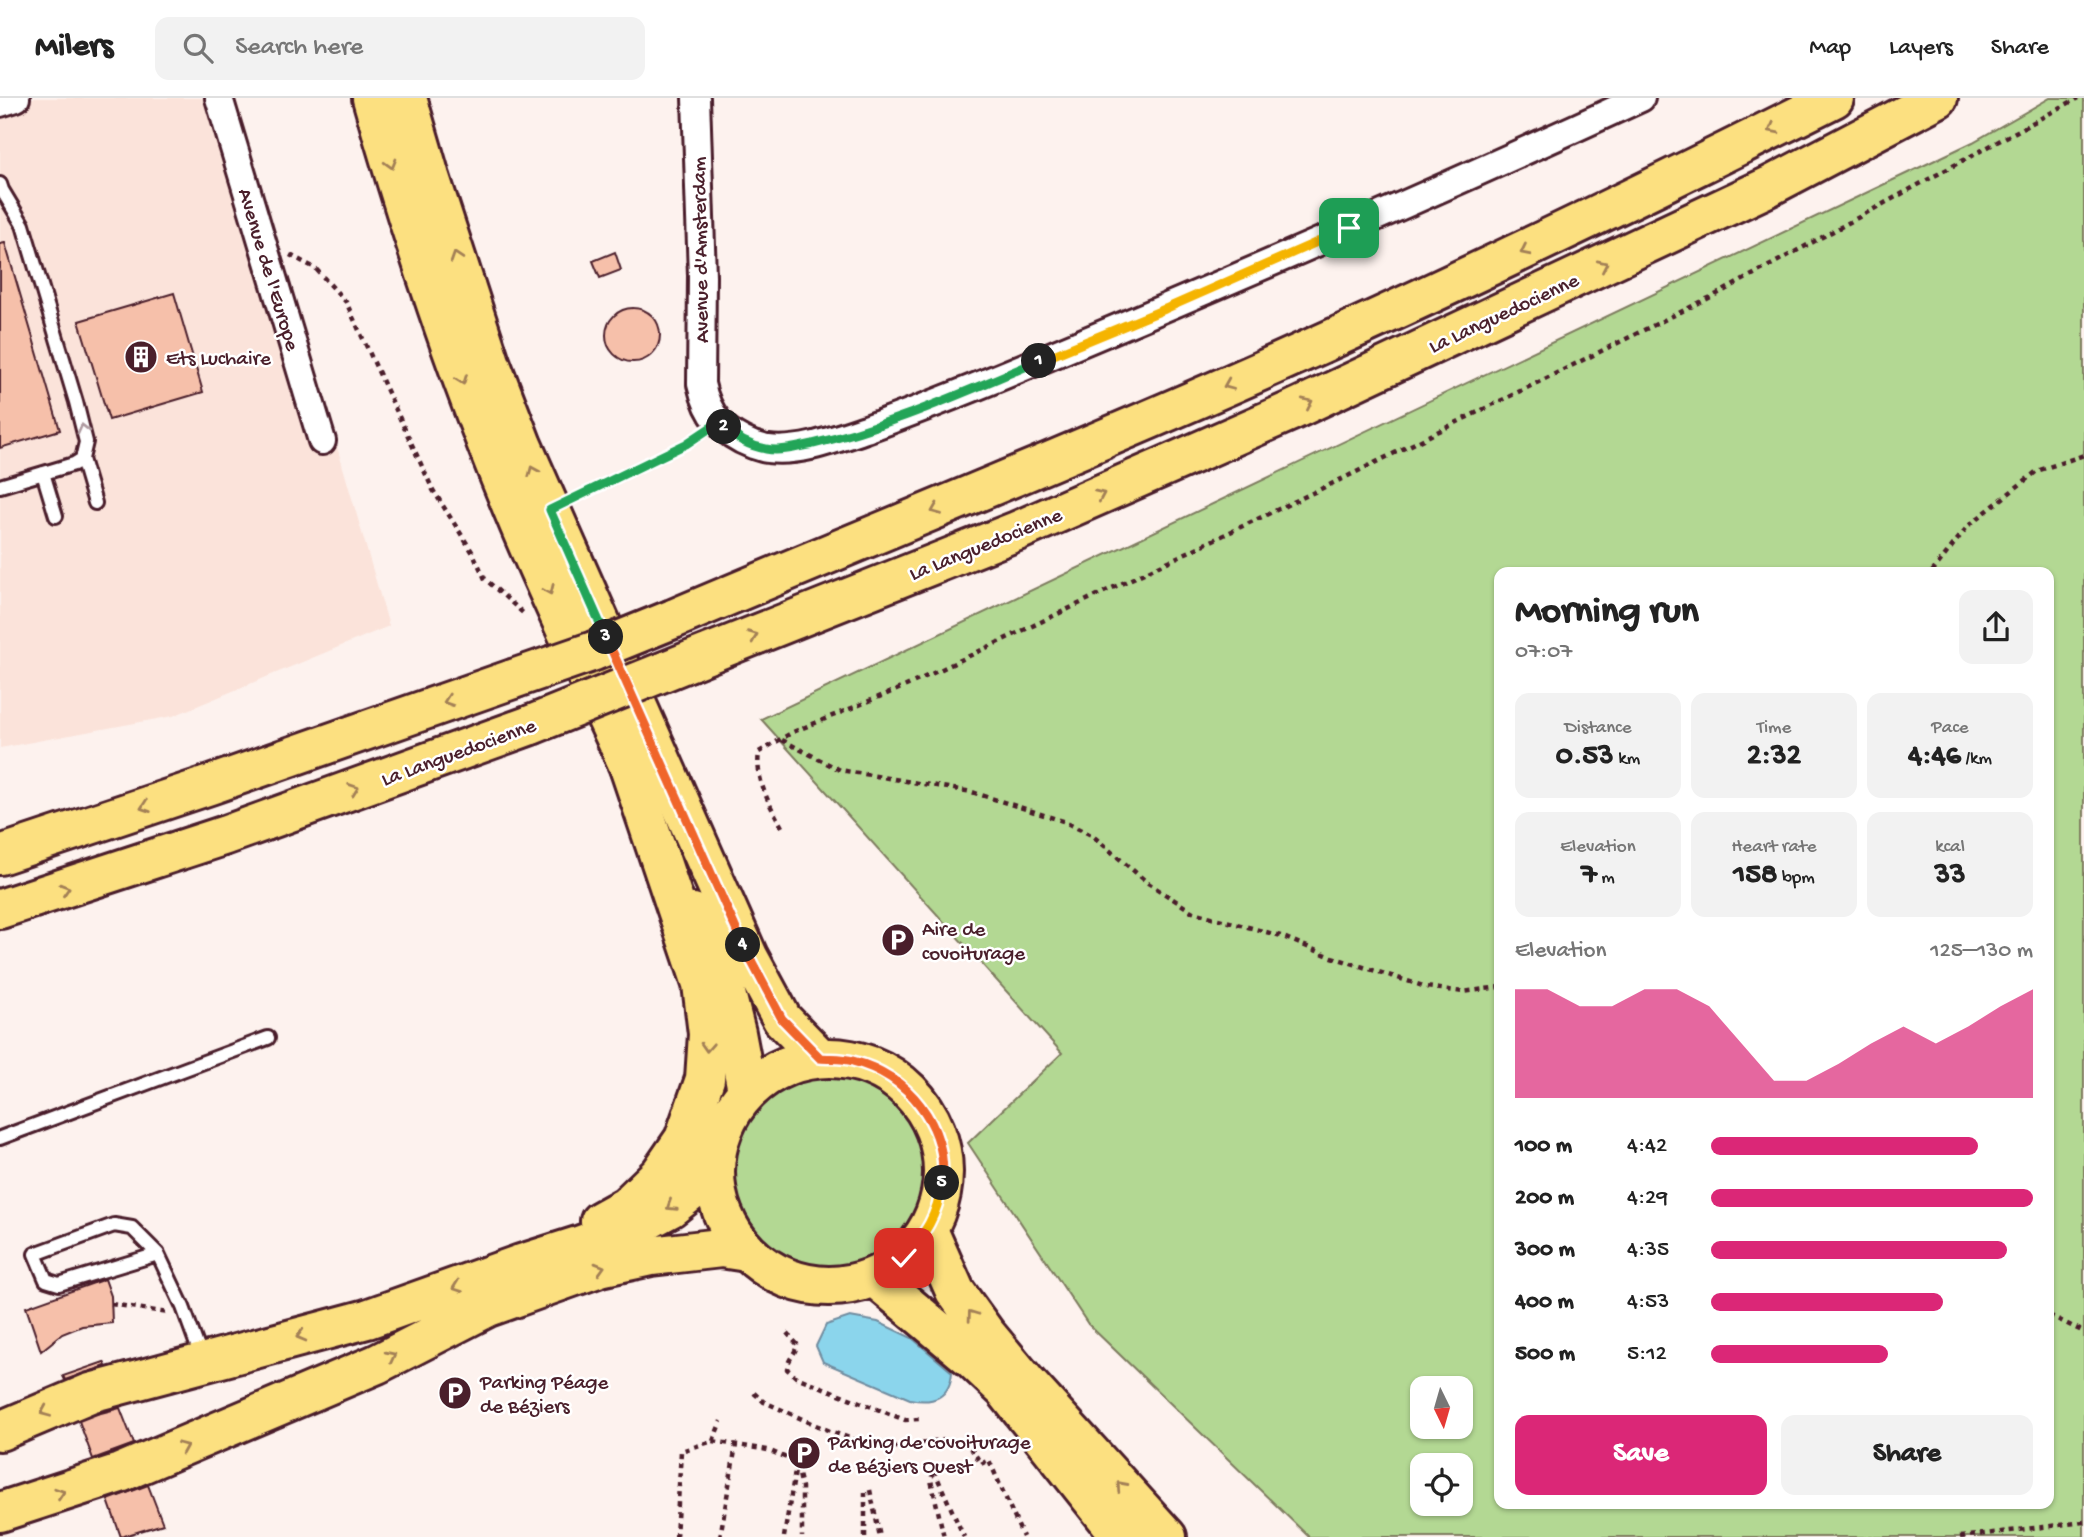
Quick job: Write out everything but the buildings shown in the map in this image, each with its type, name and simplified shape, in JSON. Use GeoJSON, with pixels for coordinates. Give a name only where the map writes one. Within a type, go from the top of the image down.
{"type":"FeatureCollection","features":[{"type":"Feature","properties":{"kind":"main road"},"geometry":{"type":"LineString","coordinates":[[372,98],[460,377],[520,526],[721,974],[747,1091]]}},
{"type":"Feature","properties":{"kind":"main road"},"geometry":{"type":"LineString","coordinates":[[407,98],[490,362],[550,510],[748,956],[782,1019],[820,1058]]}},
{"type":"Feature","properties":{"kind":"main road"},"geometry":{"type":"LineString","coordinates":[[0,855],[594,651],[999,484],[1274,366],[1512,257],[1834,98]]}},
{"type":"Feature","properties":{"kind":"main road","name":"La Languedocienne"},"geometry":{"type":"LineString","coordinates":[[0,909],[226,835],[531,725],[1017,531],[1292,411],[1770,186],[1938,98]]}},
{"type":"Feature","properties":{"kind":"main road"},"geometry":{"type":"LineString","coordinates":[[521,1264],[627,1206],[660,1174],[684,1139],[705,1079],[708,1034],[702,984],[630,770]]}},
{"type":"Feature","properties":{"kind":"main road"},"geometry":{"type":"LineString","coordinates":[[0,1431],[90,1393],[367,1319],[644,1222],[670,1208],[698,1186],[715,1156],[726,1121],[747,1091],[769,1074],[793,1063],[820,1058],[851,1060],[881,1071],[907,1089],[927,1113],[939,1142],[943,1172],[939,1202],[928,1230],[904,1258],[874,1277],[845,1285],[814,1285],[785,1278],[764,1267],[747,1252],[726,1224],[716,1191],[715,1156]]}},
{"type":"Feature","properties":{"kind":"main road"},"geometry":{"type":"LineString","coordinates":[[928,1230],[955,1291],[986,1334],[1167,1537]]}},
{"type":"Feature","properties":{"kind":"main road"},"geometry":{"type":"LineString","coordinates":[[0,1513],[120,1473],[377,1364],[488,1307],[600,1267],[651,1256],[721,1248],[747,1252]]}},
{"type":"Feature","properties":{"kind":"main road"},"geometry":{"type":"LineString","coordinates":[[874,1277],[1005,1390],[1122,1537]]}},
{"type":"Feature","properties":{"kind":"street"},"geometry":{"type":"LineString","coordinates":[[0,103],[16,98]]}},
{"type":"Feature","properties":{"kind":"street","name":"Avenue de l'Europe"},"geometry":{"type":"LineString","coordinates":[[219,98],[322,441]]}},
{"type":"Feature","properties":{"kind":"street","name":"Avenue d'Amsterdam"},"geometry":{"type":"LineString","coordinates":[[696,98],[702,276],[701,384],[712,411]]}},
{"type":"Feature","properties":{"kind":"street"},"geometry":{"type":"LineString","coordinates":[[712,411],[735,438],[766,449],[790,449],[837,439],[920,410],[1165,309],[1641,98]]}},
{"type":"Feature","properties":{"kind":"lane"},"geometry":{"type":"LineString","coordinates":[[0,184],[27,237],[86,442],[82,458],[95,503]]}},
{"type":"Feature","properties":{"kind":"lane"},"geometry":{"type":"LineString","coordinates":[[0,486],[74,464],[82,458]]}},
{"type":"Feature","properties":{"kind":"lane"},"geometry":{"type":"LineString","coordinates":[[43,473],[56,516]]}},
{"type":"Feature","properties":{"kind":"lane"},"geometry":{"type":"LineString","coordinates":[[0,1138],[268,1038]]}},
{"type":"Feature","properties":{"kind":"lane"},"geometry":{"type":"LineString","coordinates":[[158,1254],[59,1284],[47,1280],[35,1254],[114,1225],[132,1228],[158,1254],[203,1362]]}},
{"type":"Feature","properties":{"kind":"path"},"geometry":{"type":"LineString","coordinates":[[782,827],[766,798],[757,764],[759,752],[781,739],[906,686],[1348,476],[1721,292],[2078,98]]}},
{"type":"Feature","properties":{"kind":"path"},"geometry":{"type":"LineString","coordinates":[[261,240],[315,268],[346,302],[433,490],[485,579],[522,610],[528,622]]}},
{"type":"Feature","properties":{"kind":"path"},"geometry":{"type":"LineString","coordinates":[[550,510],[686,444],[712,411]]}},
{"type":"Feature","properties":{"kind":"path"},"geometry":{"type":"LineString","coordinates":[[1936,567],[1968,526],[2037,471],[2084,455]]}},
{"type":"Feature","properties":{"kind":"path"},"geometry":{"type":"LineString","coordinates":[[781,739],[840,770],[972,792],[1063,821],[1093,836],[1148,883],[1193,912],[1281,936],[1329,956],[1426,987],[1463,992],[1494,988]]}},
{"type":"Feature","properties":{"kind":"path"},"geometry":{"type":"LineString","coordinates":[[111,1304],[186,1317]]}},
{"type":"Feature","properties":{"kind":"path"},"geometry":{"type":"LineString","coordinates":[[2054,1317],[2084,1332]]}},
{"type":"Feature","properties":{"kind":"path"},"geometry":{"type":"LineString","coordinates":[[787,1333],[797,1344],[796,1352],[788,1360],[787,1369],[796,1377],[905,1420],[919,1419]]}},
{"type":"Feature","properties":{"kind":"path"},"geometry":{"type":"LineString","coordinates":[[754,1393],[764,1402],[863,1443],[891,1447],[950,1440],[960,1442],[971,1449],[981,1464],[989,1460],[1023,1537]]}},
{"type":"Feature","properties":{"kind":"path"},"geometry":{"type":"LineString","coordinates":[[713,1441],[722,1421]]}},
{"type":"Feature","properties":{"kind":"path"},"geometry":{"type":"LineString","coordinates":[[676,1537],[681,1451],[713,1441],[768,1450],[796,1462]]}},
{"type":"Feature","properties":{"kind":"path"},"geometry":{"type":"LineString","coordinates":[[720,1537],[736,1445]]}},
{"type":"Feature","properties":{"kind":"path"},"geometry":{"type":"LineString","coordinates":[[784,1537],[796,1462]]}},
{"type":"Feature","properties":{"kind":"path"},"geometry":{"type":"LineString","coordinates":[[796,1462],[802,1487],[802,1537]]}},
{"type":"Feature","properties":{"kind":"path"},"geometry":{"type":"LineString","coordinates":[[944,1537],[931,1480],[933,1471],[964,1537]]}},
{"type":"Feature","properties":{"kind":"path"},"geometry":{"type":"LineString","coordinates":[[865,1537],[867,1490],[880,1537]]}},
{"type":"Feature","properties":{"kind":"path"},"geometry":{"type":"LineString","coordinates":[[1960,1537],[2084,1522]]}},
{"type":"Feature","properties":{"kind":"shaded area"},"geometry":{"type":"Polygon","coordinates":[[[0,98],[236,98],[389,626],[173,716],[0,748],[0,98]]]}},
{"type":"Feature","properties":{"kind":"green space"},"geometry":{"type":"Polygon","coordinates":[[[2050,98],[2084,98],[2084,1537],[1309,1537],[1088,1324],[968,1143],[1062,1053],[761,719],[1973,142],[2050,98]]]}},
{"type":"Feature","properties":{"kind":"green space"},"geometry":{"type":"Polygon","coordinates":[[[829,1078],[848,1079],[867,1085],[899,1106],[920,1138],[926,1157],[926,1195],[920,1214],[899,1246],[867,1267],[848,1273],[829,1274],[810,1273],[791,1267],[759,1246],[738,1214],[732,1195],[731,1176],[732,1157],[738,1138],[759,1106],[791,1085],[810,1079],[829,1078]]]}},
{"type":"Feature","properties":{"kind":"water"},"geometry":{"type":"Polygon","coordinates":[[[850,1317],[878,1322],[912,1338],[952,1372],[948,1388],[933,1400],[910,1399],[823,1362],[816,1346],[826,1325],[850,1317]]]}},
{"type":"Feature","properties":{"kind":"place","name":"Ets Luchaire"},"geometry":{"type":"Point","coordinates":[141,357]}},
{"type":"Feature","properties":{"kind":"place","name":"Aire de covoiturage"},"geometry":{"type":"Point","coordinates":[898,940]}},
{"type":"Feature","properties":{"kind":"place","name":"Parking Péage de Béziers"},"geometry":{"type":"Point","coordinates":[455,1393]}},
{"type":"Feature","properties":{"kind":"place","name":"Parking de covoiturage de Béziers Ouest"},"geometry":{"type":"Point","coordinates":[804,1453]}},
{"type":"Feature","properties":{"kind":"route"},"geometry":{"type":"LineString","coordinates":[[904,1258],[928,1230],[939,1202],[943,1172],[939,1142],[927,1113],[907,1089],[881,1071],[851,1060],[820,1058],[782,1019],[748,956],[550,510],[686,444],[719,422],[735,438],[766,449],[790,449],[837,439],[920,410],[1165,309],[1349,228]]}}]}
